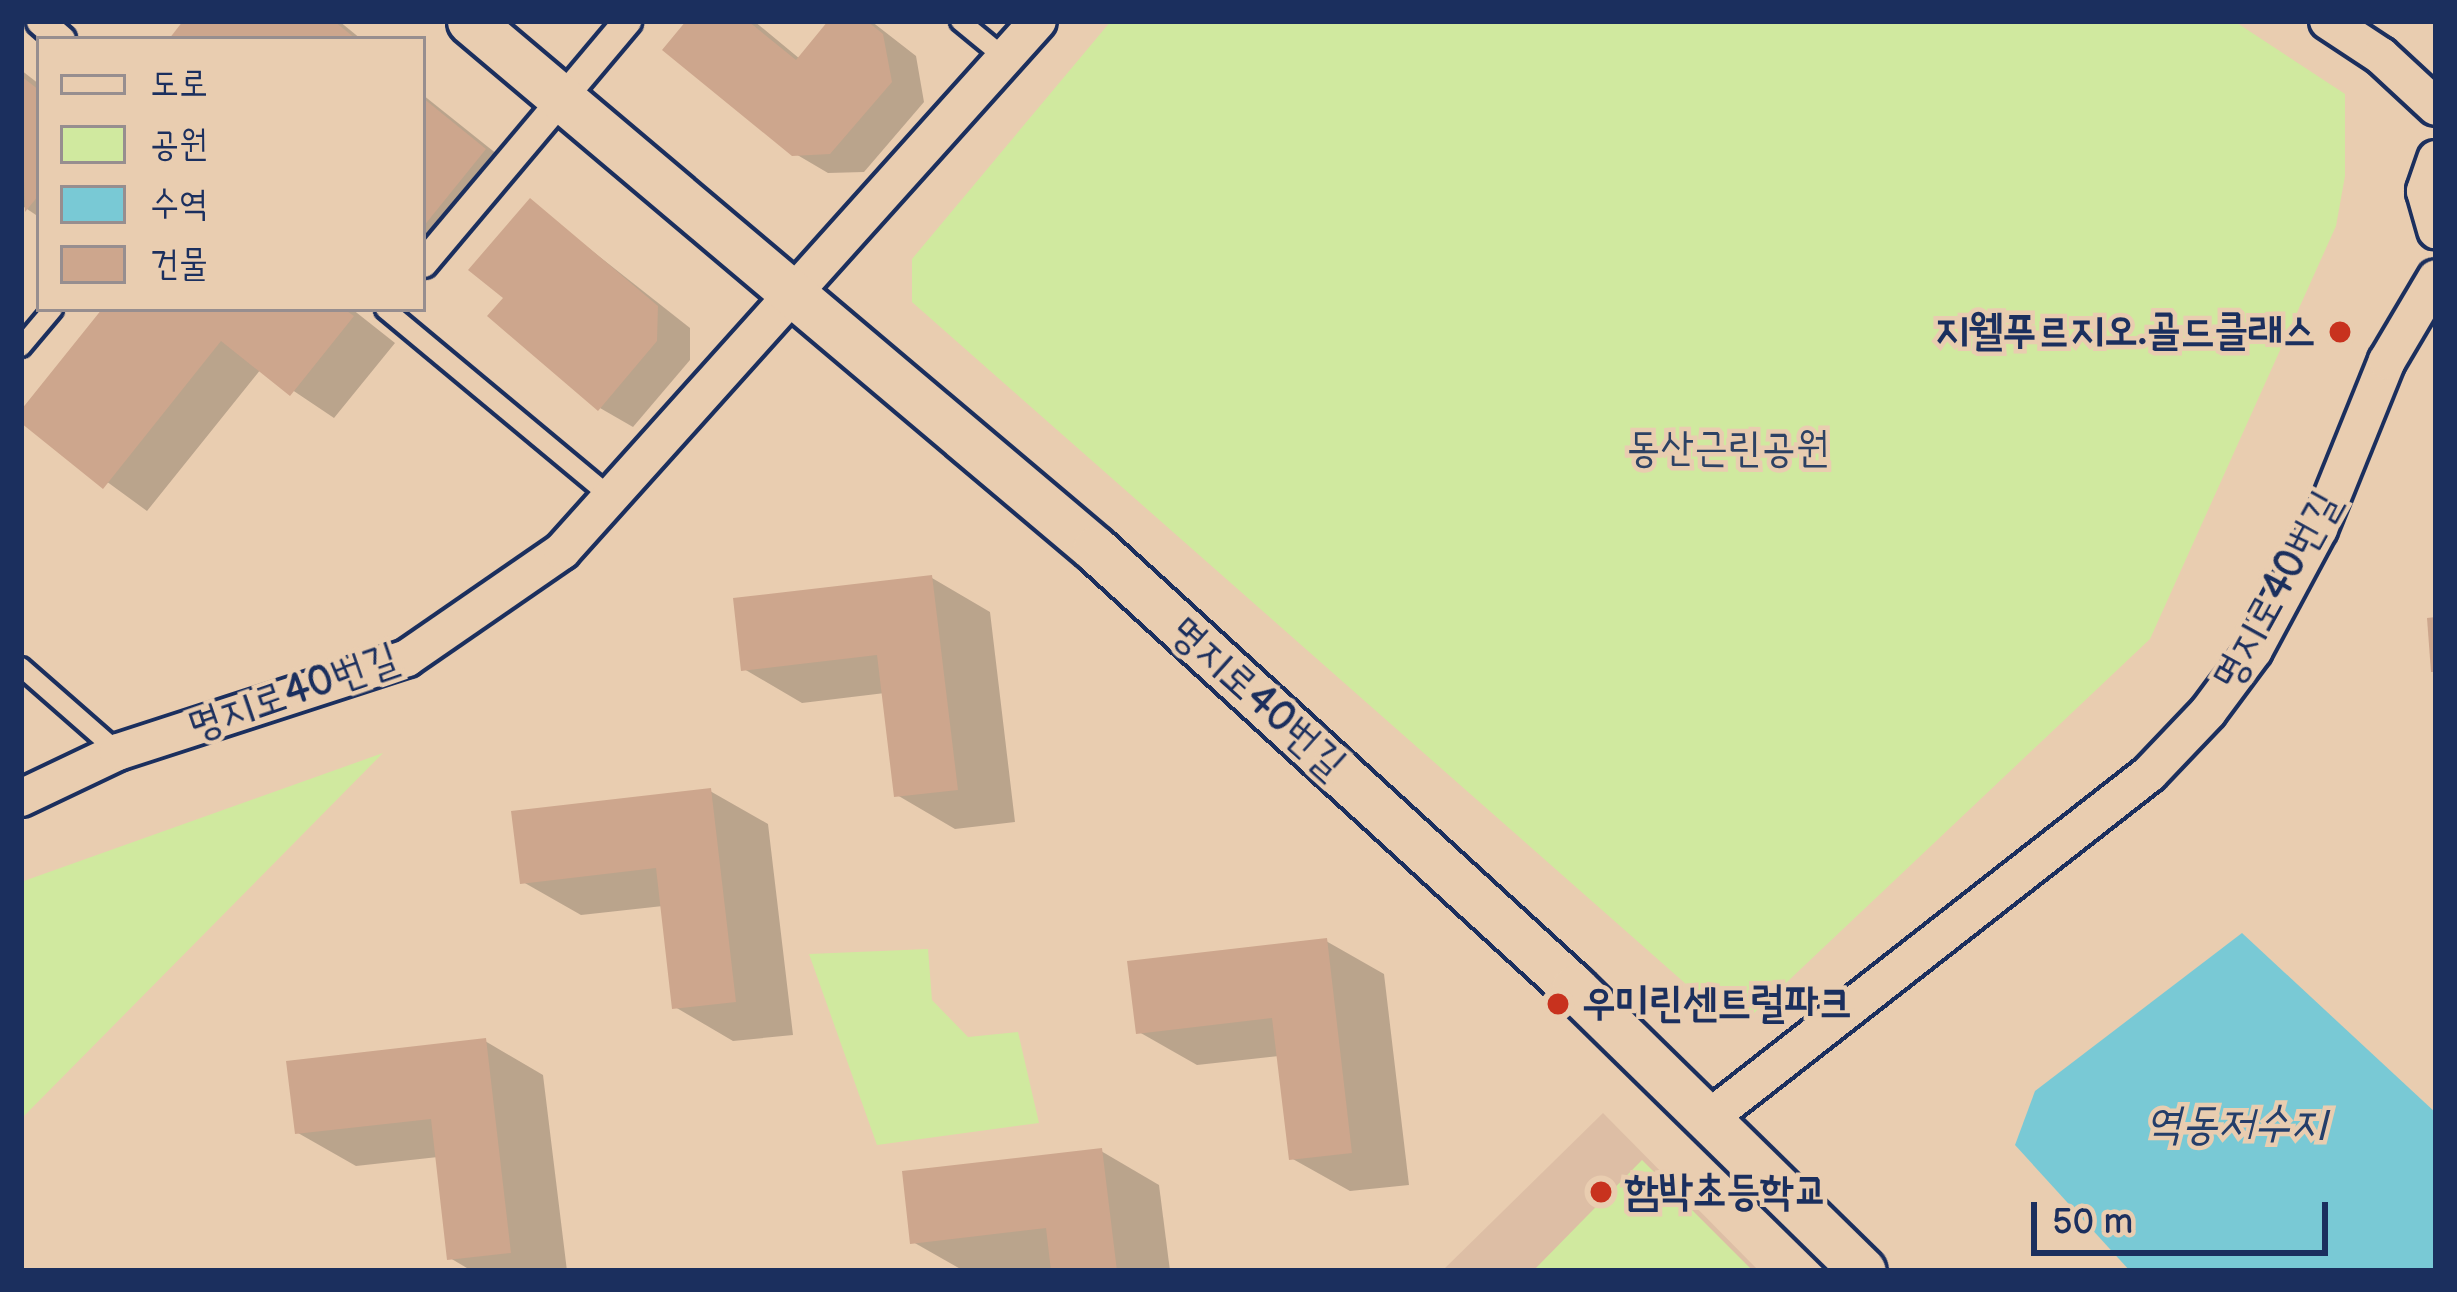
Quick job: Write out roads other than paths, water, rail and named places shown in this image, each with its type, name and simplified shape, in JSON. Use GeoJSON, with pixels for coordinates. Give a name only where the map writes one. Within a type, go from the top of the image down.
{"type":"FeatureCollection","features":[{"type":"Feature","properties":{"kind":"street","name":"명지로40번길"},"geometry":{"type":"LineString","coordinates":[[470,21],[1095,550],[1708,1119],[1863,1271]]}},
{"type":"Feature","properties":{"kind":"street"},"geometry":{"type":"LineString","coordinates":[[426,259],[627,21]]}},
{"type":"Feature","properties":{"kind":"street","name":"명지로40번길"},"geometry":{"type":"LineString","coordinates":[[21,798],[118,752],[407,658],[562,551],[1039,21]]}},
{"type":"Feature","properties":{"kind":"street"},"geometry":{"type":"LineString","coordinates":[[2328,21],[2381,56],[2436,107]]}},
{"type":"Feature","properties":{"kind":"street"},"geometry":{"type":"LineString","coordinates":[[2436,159],[2425,191],[2436,230]]}},
{"type":"Feature","properties":{"kind":"street","name":"명지로40번길"},"geometry":{"type":"LineString","coordinates":[[1708,1119],[2149,774],[2208,712],[2254,650],[2319,529],[2386,362],[2436,278]]}},
{"type":"Feature","properties":{"kind":"lane"},"geometry":{"type":"LineString","coordinates":[[960,21],[1005,58]]}},
{"type":"Feature","properties":{"kind":"lane"},"geometry":{"type":"LineString","coordinates":[[21,346],[50,312]]}},
{"type":"Feature","properties":{"kind":"lane"},"geometry":{"type":"LineString","coordinates":[[390,312],[611,496]]}},
{"type":"Feature","properties":{"kind":"lane"},"geometry":{"type":"LineString","coordinates":[[21,667],[118,752]]}},
{"type":"Feature","properties":{"kind":"water","name":"역동저수지"},"geometry":{"type":"Polygon","coordinates":[[[2242,933],[2436,1113],[2436,1271],[2130,1271],[2015,1145],[2035,1091],[2242,933]]]}},
{"type":"Feature","properties":{"kind":"place","name":"지웰푸르지오.골드클래스"},"geometry":{"type":"Point","coordinates":[2340,332]}},
{"type":"Feature","properties":{"kind":"place","name":"우미린센트럴파크"},"geometry":{"type":"Point","coordinates":[1558,1004]}},
{"type":"Feature","properties":{"kind":"place","name":"함박초등학교"},"geometry":{"type":"Point","coordinates":[1601,1192]}},
{"type":"Feature","properties":{"kind":"park label","name":"동산근린공원"},"geometry":{"type":"Point","coordinates":[1728,449]}}]}
